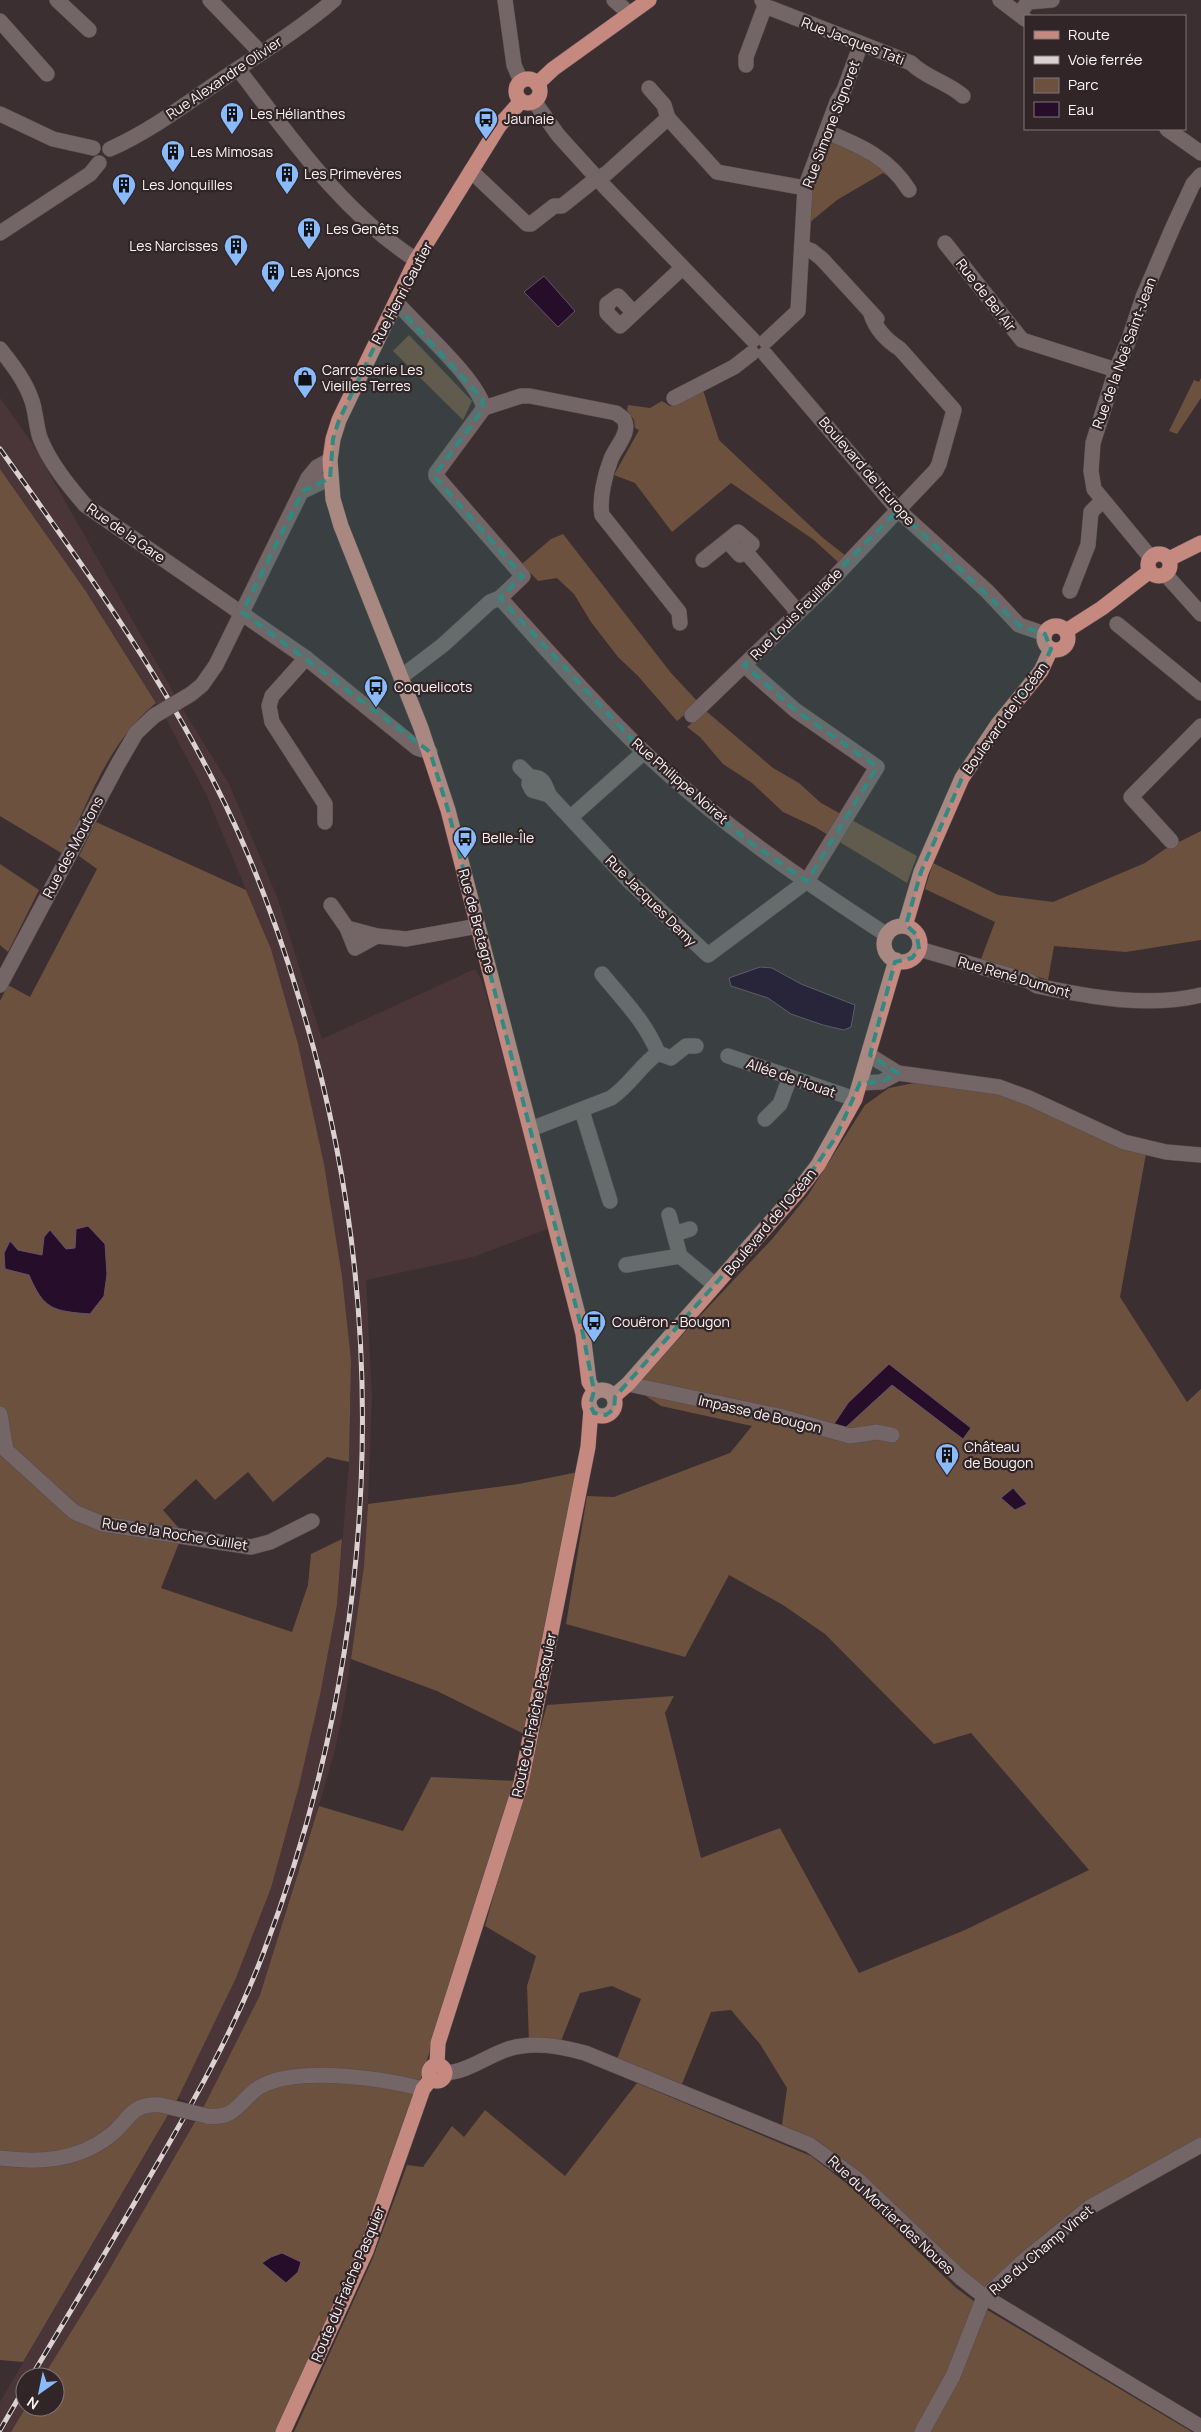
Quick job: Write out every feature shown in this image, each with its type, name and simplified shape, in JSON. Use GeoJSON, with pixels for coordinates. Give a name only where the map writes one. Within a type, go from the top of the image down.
{"type":"FeatureCollection","features":[{"type":"Feature","properties":{"kind":"main road"},"geometry":{"type":"LineString","coordinates":[[537,84],[553,69],[649,0]]}},
{"type":"Feature","properties":{"kind":"main road"},"geometry":{"type":"LineString","coordinates":[[528,80],[537,84],[539,95],[527,101],[516,91],[521,81],[528,80]]}},
{"type":"Feature","properties":{"kind":"main road","name":"Rue Henri Gautier"},"geometry":{"type":"LineString","coordinates":[[330,460],[333,439],[339,420],[416,260],[499,126],[527,101]]}},
{"type":"Feature","properties":{"kind":"main road","name":"Rue de Bretagne"},"geometry":{"type":"LineString","coordinates":[[330,460],[330,478],[341,526],[430,752],[448,810],[583,1334],[589,1382],[595,1392]]}},
{"type":"Feature","properties":{"kind":"main road"},"geometry":{"type":"LineString","coordinates":[[1169,559],[1201,543]]}},
{"type":"Feature","properties":{"kind":"main road"},"geometry":{"type":"LineString","coordinates":[[1066,631],[1102,608],[1150,564],[1162,554],[1169,559],[1170,567],[1165,574],[1156,576],[1150,564]]}},
{"type":"Feature","properties":{"kind":"main road"},"geometry":{"type":"LineString","coordinates":[[1052,626],[1060,626],[1066,631],[1068,639],[1066,646],[1059,650],[1052,649],[1046,645],[1045,634],[1052,626]]}},
{"type":"Feature","properties":{"kind":"main road","name":"Boulevard de l'Océan"},"geometry":{"type":"LineString","coordinates":[[905,926],[921,872],[962,778],[998,724],[1041,671],[1052,649]]}},
{"type":"Feature","properties":{"kind":"main road"},"geometry":{"type":"LineString","coordinates":[[905,926],[917,935],[919,950],[907,961],[896,960],[885,950],[887,935],[895,928],[905,926]]}},
{"type":"Feature","properties":{"kind":"main road","name":"Boulevard de l'Océan"},"geometry":{"type":"LineString","coordinates":[[614,1396],[628,1384],[808,1178],[836,1137],[860,1083],[896,960]]}},
{"type":"Feature","properties":{"kind":"main road"},"geometry":{"type":"LineString","coordinates":[[607,1391],[614,1396],[615,1406],[606,1415],[598,1415],[591,1409],[590,1400],[595,1392],[607,1391]]}},
{"type":"Feature","properties":{"kind":"main road","name":"Route du Fraîche Pasquier"},"geometry":{"type":"LineString","coordinates":[[283,2432],[366,2251],[434,2076],[438,2043],[523,1775],[588,1447],[591,1409]]}},
{"type":"Feature","properties":{"kind":"main road","name":"Route du Fraîche Pasquier"},"geometry":{"type":"LineString","coordinates":[[588,1447],[606,1415]]}},
{"type":"Feature","properties":{"kind":"street"},"geometry":{"type":"LineString","coordinates":[[57,0],[90,30]]}},
{"type":"Feature","properties":{"kind":"street"},"geometry":{"type":"LineString","coordinates":[[210,0],[261,53]]}},
{"type":"Feature","properties":{"kind":"street","name":"Rue Alexandre Olivier"},"geometry":{"type":"LineString","coordinates":[[110,149],[130,140],[174,112],[261,53],[334,0]]}},
{"type":"Feature","properties":{"kind":"street"},"geometry":{"type":"LineString","coordinates":[[505,0],[514,65],[521,81]]}},
{"type":"Feature","properties":{"kind":"street"},"geometry":{"type":"LineString","coordinates":[[614,0],[629,13]]}},
{"type":"Feature","properties":{"kind":"street"},"geometry":{"type":"LineString","coordinates":[[1000,0],[1022,16],[1028,2],[1052,0]]}},
{"type":"Feature","properties":{"kind":"street","name":"Rue Jacques Tati"},"geometry":{"type":"LineString","coordinates":[[746,65],[746,57],[764,3],[911,63],[922,73],[949,84],[963,96]]}},
{"type":"Feature","properties":{"kind":"street"},"geometry":{"type":"LineString","coordinates":[[0,21],[47,74]]}},
{"type":"Feature","properties":{"kind":"street","name":"Rue Simone Signoret"},"geometry":{"type":"LineString","coordinates":[[674,398],[734,367],[798,311],[805,188],[861,44]]}},
{"type":"Feature","properties":{"kind":"street"},"geometry":{"type":"LineString","coordinates":[[238,68],[337,195],[381,234],[416,260]]}},
{"type":"Feature","properties":{"kind":"street"},"geometry":{"type":"LineString","coordinates":[[649,88],[664,105],[668,118],[717,172],[805,188]]}},
{"type":"Feature","properties":{"kind":"street","name":"Boulevard de l'Europe"},"geometry":{"type":"LineString","coordinates":[[527,101],[542,115],[595,180],[759,347],[898,510],[987,591],[1019,625],[1045,634]]}},
{"type":"Feature","properties":{"kind":"street"},"geometry":{"type":"LineString","coordinates":[[0,114],[53,139],[93,148],[92,157],[98,163]]}},
{"type":"Feature","properties":{"kind":"street"},"geometry":{"type":"LineString","coordinates":[[471,171],[527,224],[531,224],[548,208],[562,206],[668,118]]}},
{"type":"Feature","properties":{"kind":"street"},"geometry":{"type":"LineString","coordinates":[[1168,130],[1201,153]]}},
{"type":"Feature","properties":{"kind":"street"},"geometry":{"type":"LineString","coordinates":[[827,132],[867,150],[896,170],[909,190]]}},
{"type":"Feature","properties":{"kind":"street","name":"Rue Alexandre Olivier"},"geometry":{"type":"LineString","coordinates":[[0,233],[90,174],[98,163],[108,161],[111,155],[110,149],[102,144],[93,148]]}},
{"type":"Feature","properties":{"kind":"street","name":"Rue de la Noë Saint-Jean"},"geometry":{"type":"LineString","coordinates":[[1150,564],[1102,501],[1092,482],[1091,459],[1097,429],[1116,370],[1157,262],[1193,184],[1201,175]]}},
{"type":"Feature","properties":{"kind":"street","name":"Rue de Bel Air"},"geometry":{"type":"LineString","coordinates":[[945,243],[1022,340],[1116,370]]}},
{"type":"Feature","properties":{"kind":"street","name":"Rue Louis Feuillade"},"geometry":{"type":"LineString","coordinates":[[692,715],[798,612],[936,470],[954,416],[954,410],[900,349],[896,336],[871,314],[822,259],[802,247]]}},
{"type":"Feature","properties":{"kind":"street"},"geometry":{"type":"LineString","coordinates":[[634,312],[682,268]]}},
{"type":"Feature","properties":{"kind":"street"},"geometry":{"type":"LineString","coordinates":[[395,304],[400,306],[465,376],[482,398],[484,408]]}},
{"type":"Feature","properties":{"kind":"street","name":"Rue de la Gare"},"geometry":{"type":"LineString","coordinates":[[0,349],[24,384],[32,401],[41,439],[72,491],[101,517],[242,612],[306,658],[417,748],[430,752]]}},
{"type":"Feature","properties":{"kind":"street"},"geometry":{"type":"LineString","coordinates":[[401,677],[443,645],[490,602],[500,598],[523,576],[436,476],[484,408],[521,396],[530,396],[616,413],[624,419],[626,428],[610,464],[600,507],[602,514],[678,612],[680,623]]}},
{"type":"Feature","properties":{"kind":"street"},"geometry":{"type":"LineString","coordinates":[[242,612],[308,478],[317,467],[330,460]]}},
{"type":"Feature","properties":{"kind":"street"},"geometry":{"type":"LineString","coordinates":[[303,491],[330,478]]}},
{"type":"Feature","properties":{"kind":"street"},"geometry":{"type":"LineString","coordinates":[[1070,591],[1088,545],[1091,512],[1102,501]]}},
{"type":"Feature","properties":{"kind":"street"},"geometry":{"type":"LineString","coordinates":[[703,560],[738,532],[752,544],[744,551],[798,612]]}},
{"type":"Feature","properties":{"kind":"street"},"geometry":{"type":"LineString","coordinates":[[1165,574],[1201,614]]}},
{"type":"Feature","properties":{"kind":"street","name":"Rue Philippe Noiret"},"geometry":{"type":"LineString","coordinates":[[500,598],[644,752],[747,840],[887,935]]}},
{"type":"Feature","properties":{"kind":"street","name":"Rue des Moutons"},"geometry":{"type":"LineString","coordinates":[[0,984],[136,733],[154,716],[191,694],[202,684],[216,665],[242,612]]}},
{"type":"Feature","properties":{"kind":"street"},"geometry":{"type":"LineString","coordinates":[[1117,624],[1201,693]]}},
{"type":"Feature","properties":{"kind":"street"},"geometry":{"type":"LineString","coordinates":[[306,658],[272,696],[269,706],[272,722],[326,804],[325,822]]}},
{"type":"Feature","properties":{"kind":"street","name":"Rue Jacques Demy"},"geometry":{"type":"LineString","coordinates":[[525,772],[532,790],[549,795],[629,881],[708,955],[807,881],[878,767],[795,710],[744,665]]}},
{"type":"Feature","properties":{"kind":"street"},"geometry":{"type":"LineString","coordinates":[[1170,841],[1131,797],[1136,786],[1198,735]]}},
{"type":"Feature","properties":{"kind":"street"},"geometry":{"type":"LineString","coordinates":[[571,818],[644,752]]}},
{"type":"Feature","properties":{"kind":"street"},"geometry":{"type":"LineString","coordinates":[[331,905],[347,928],[377,936],[406,939],[478,926]]}},
{"type":"Feature","properties":{"kind":"street","name":"Rue René Dumont"},"geometry":{"type":"LineString","coordinates":[[919,950],[1029,981],[1037,986],[1090,997],[1146,1000],[1201,995]]}},
{"type":"Feature","properties":{"kind":"street"},"geometry":{"type":"LineString","coordinates":[[602,974],[640,1018],[650,1033],[658,1053],[671,1058],[686,1046],[696,1046]]}},
{"type":"Feature","properties":{"kind":"street"},"geometry":{"type":"LineString","coordinates":[[531,1129],[582,1111],[619,1093],[644,1063],[658,1053]]}},
{"type":"Feature","properties":{"kind":"street"},"geometry":{"type":"LineString","coordinates":[[869,1055],[898,1072],[999,1087],[1124,1142],[1166,1152],[1201,1155]]}},
{"type":"Feature","properties":{"kind":"street","name":"Allée de Houat"},"geometry":{"type":"LineString","coordinates":[[728,1056],[854,1099]]}},
{"type":"Feature","properties":{"kind":"street"},"geometry":{"type":"LineString","coordinates":[[860,1083],[881,1082],[898,1072]]}},
{"type":"Feature","properties":{"kind":"street"},"geometry":{"type":"LineString","coordinates":[[764,1119],[780,1104],[790,1077]]}},
{"type":"Feature","properties":{"kind":"street"},"geometry":{"type":"LineString","coordinates":[[582,1111],[610,1201]]}},
{"type":"Feature","properties":{"kind":"street"},"geometry":{"type":"LineString","coordinates":[[668,1215],[680,1256],[715,1286]]}},
{"type":"Feature","properties":{"kind":"street"},"geometry":{"type":"LineString","coordinates":[[674,1234],[690,1230]]}},
{"type":"Feature","properties":{"kind":"street"},"geometry":{"type":"LineString","coordinates":[[626,1265],[680,1256]]}},
{"type":"Feature","properties":{"kind":"street","name":"Impasse de Bougon"},"geometry":{"type":"LineString","coordinates":[[628,1384],[778,1416],[850,1436],[877,1432],[892,1435]]}},
{"type":"Feature","properties":{"kind":"street","name":"Rue de la Roche Guillet"},"geometry":{"type":"LineString","coordinates":[[0,1414],[6,1450],[74,1512],[103,1524],[251,1547],[270,1542],[312,1521]]}},
{"type":"Feature","properties":{"kind":"street","name":"Rue du Mortier des Noues"},"geometry":{"type":"LineString","coordinates":[[434,2076],[465,2068],[508,2049],[552,2045],[585,2053],[762,2123],[826,2154],[857,2179],[961,2278],[985,2297],[1201,2427]]}},
{"type":"Feature","properties":{"kind":"street"},"geometry":{"type":"LineString","coordinates":[[0,2158],[48,2161],[78,2154],[108,2137],[139,2107],[147,2104],[161,2105],[219,2118],[228,2115],[265,2083],[287,2077],[312,2075],[398,2082],[434,2076]]}},
{"type":"Feature","properties":{"kind":"street","name":"Rue du Champ Vinet"},"geometry":{"type":"LineString","coordinates":[[922,2432],[953,2376],[985,2297],[1027,2258],[1090,2207],[1201,2146]]}},
{"type":"Feature","properties":{"kind":"highlighted area"},"geometry":{"type":"Polygon","coordinates":[[[395,304],[482,398],[484,408],[434,476],[523,576],[500,598],[644,752],[747,840],[807,881],[877,767],[795,710],[744,665],[898,510],[1019,625],[1045,634],[1051,649],[1041,671],[998,724],[962,778],[921,872],[906,925],[917,935],[919,949],[912,958],[895,962],[870,1055],[898,1073],[881,1082],[860,1083],[836,1137],[798,1191],[615,1397],[614,1409],[606,1415],[594,1413],[590,1405],[594,1391],[583,1334],[448,810],[430,752],[242,612],[303,491],[330,478],[333,439],[339,420],[395,304]]]}},
{"type":"Feature","properties":{"kind":"shaded area"},"geometry":{"type":"Polygon","coordinates":[[[0,398],[32,443],[176,697],[159,707],[85,590],[0,469],[0,398]]]}},
{"type":"Feature","properties":{"kind":"shaded area"},"geometry":{"type":"Polygon","coordinates":[[[182,708],[229,784],[277,897],[322,1039],[475,969],[482,981],[550,1228],[473,1257],[366,1280],[372,1396],[368,1504],[364,1566],[345,1701],[335,1750],[319,1806],[260,1995],[203,2108],[178,2098],[236,1978],[271,1888],[299,1786],[320,1695],[337,1605],[349,1462],[351,1360],[342,1276],[324,1164],[298,1044],[271,949],[206,794],[165,717],[182,708]]]}},
{"type":"Feature","properties":{"kind":"shaded area"},"geometry":{"type":"Polygon","coordinates":[[[169,2114],[195,2122],[105,2277],[49,2367],[21,2367],[169,2114]]]}},
{"type":"Feature","properties":{"kind":"shaded area"},"geometry":{"type":"Polygon","coordinates":[[[15,2376],[15,2417],[20,2417],[11,2432],[0,2432],[0,2402],[15,2376]]]}},
{"type":"Feature","properties":{"kind":"green space"},"geometry":{"type":"Polygon","coordinates":[[[829,141],[857,148],[896,181],[883,173],[837,200],[809,223],[808,192],[829,141]]]}},
{"type":"Feature","properties":{"kind":"green space"},"geometry":{"type":"Polygon","coordinates":[[[409,335],[472,401],[463,420],[393,351],[409,335]]]}},
{"type":"Feature","properties":{"kind":"green space"},"geometry":{"type":"Polygon","coordinates":[[[1201,378],[1201,398],[1177,434],[1169,431],[1194,380],[1199,382],[1201,378]]]}},
{"type":"Feature","properties":{"kind":"green space"},"geometry":{"type":"Polygon","coordinates":[[[703,390],[719,440],[823,538],[846,556],[838,562],[814,540],[731,483],[672,532],[635,483],[614,475],[639,430],[635,428],[634,420],[627,410],[628,405],[650,408],[662,401],[670,406],[703,390]]]}},
{"type":"Feature","properties":{"kind":"green space"},"geometry":{"type":"Polygon","coordinates":[[[0,469],[85,590],[156,703],[125,735],[113,753],[91,793],[63,854],[0,816],[0,469]]]}},
{"type":"Feature","properties":{"kind":"green space"},"geometry":{"type":"Polygon","coordinates":[[[563,534],[671,673],[699,703],[677,721],[638,676],[618,657],[591,622],[574,594],[557,578],[538,581],[522,564],[551,539],[563,534]]]}},
{"type":"Feature","properties":{"kind":"green space"},"geometry":{"type":"Polygon","coordinates":[[[706,711],[773,768],[799,783],[821,803],[917,856],[907,883],[815,827],[783,812],[752,783],[723,764],[700,737],[687,727],[706,711]]]}},
{"type":"Feature","properties":{"kind":"green space"},"geometry":{"type":"Polygon","coordinates":[[[96,822],[246,890],[271,949],[298,1044],[324,1164],[342,1276],[351,1360],[349,1462],[327,1457],[273,1502],[248,1472],[215,1500],[196,1479],[163,1510],[183,1533],[161,1588],[292,1632],[308,1585],[311,1554],[342,1539],[337,1605],[320,1695],[299,1786],[271,1888],[236,1978],[178,2098],[23,2362],[0,2360],[0,1001],[8,985],[30,997],[97,869],[79,856],[96,822]]]}},
{"type":"Feature","properties":{"kind":"green space"},"geometry":{"type":"Polygon","coordinates":[[[1201,831],[1201,940],[1126,952],[1054,946],[1048,980],[981,959],[995,922],[925,889],[933,863],[998,895],[1053,902],[1145,863],[1165,849],[1201,831]]]}},
{"type":"Feature","properties":{"kind":"green space"},"geometry":{"type":"Polygon","coordinates":[[[0,864],[39,890],[8,952],[0,945],[0,864]]]}},
{"type":"Feature","properties":{"kind":"green space"},"geometry":{"type":"Polygon","coordinates":[[[914,1083],[1004,1092],[1146,1154],[1120,1297],[1187,1402],[1201,1389],[1201,2145],[1090,2207],[984,2290],[851,2166],[817,2140],[782,2125],[787,2088],[760,2044],[731,2010],[711,2012],[682,2084],[617,2059],[641,1999],[612,1986],[580,1993],[561,2041],[529,2042],[527,1986],[536,1956],[485,1926],[547,1705],[674,1696],[665,1713],[701,1858],[780,1828],[859,1973],[965,1930],[1089,1870],[971,1733],[934,1744],[825,1634],[783,1605],[729,1575],[685,1657],[566,1624],[587,1496],[614,1497],[730,1453],[752,1426],[661,1406],[640,1392],[638,1382],[773,1238],[808,1195],[865,1105],[889,1088],[914,1083]]]}},
{"type":"Feature","properties":{"kind":"green space"},"geometry":{"type":"Polygon","coordinates":[[[578,1472],[526,1735],[437,1691],[351,1659],[364,1566],[368,1504],[519,1484],[578,1472]]]}},
{"type":"Feature","properties":{"kind":"green space"},"geometry":{"type":"Polygon","coordinates":[[[431,1777],[516,1781],[366,2251],[283,2432],[11,2432],[20,2417],[65,2417],[65,2367],[49,2367],[105,2277],[203,2108],[260,1995],[319,1806],[403,1831],[431,1777]]]}},
{"type":"Feature","properties":{"kind":"green space"},"geometry":{"type":"Polygon","coordinates":[[[637,2083],[811,2156],[854,2189],[955,2287],[979,2305],[1192,2432],[294,2432],[372,2260],[407,2165],[423,2167],[452,2126],[464,2137],[485,2110],[565,2176],[637,2083]]]}},
{"type":"Feature","properties":{"kind":"water"},"geometry":{"type":"Polygon","coordinates":[[[544,276],[575,311],[558,327],[524,292],[544,276]]]}},
{"type":"Feature","properties":{"kind":"water"},"geometry":{"type":"Polygon","coordinates":[[[760,967],[772,968],[801,984],[855,1005],[851,1027],[844,1030],[823,1025],[791,1014],[768,998],[731,986],[729,978],[760,967]]]}},
{"type":"Feature","properties":{"kind":"water"},"geometry":{"type":"Polygon","coordinates":[[[88,1226],[105,1244],[107,1274],[104,1296],[90,1314],[58,1310],[45,1302],[34,1287],[29,1275],[5,1269],[4,1253],[10,1241],[18,1250],[42,1255],[44,1237],[50,1230],[66,1249],[75,1248],[76,1229],[88,1226]]]}},
{"type":"Feature","properties":{"kind":"water"},"geometry":{"type":"Polygon","coordinates":[[[889,1364],[971,1428],[963,1439],[892,1385],[845,1428],[834,1424],[848,1403],[889,1364]]]}},
{"type":"Feature","properties":{"kind":"water"},"geometry":{"type":"Polygon","coordinates":[[[1013,1488],[1027,1504],[1015,1510],[1001,1498],[1013,1488]]]}},
{"type":"Feature","properties":{"kind":"water"},"geometry":{"type":"Polygon","coordinates":[[[282,2253],[301,2262],[298,2272],[286,2283],[262,2263],[282,2253]]]}},
{"type":"Feature","properties":{"kind":"railway"},"geometry":{"type":"LineString","coordinates":[[0,449],[114,612],[167,697],[192,740],[228,810],[262,889],[282,943],[299,998],[330,1116],[351,1237],[361,1358],[361,1479],[351,1600],[332,1720],[302,1838],[263,1954],[225,2041],[165,2151],[37,2367]]}},
{"type":"Feature","properties":{"kind":"railway"},"geometry":{"type":"LineString","coordinates":[[0,2430],[15,2404]]}},
{"type":"Feature","properties":{"kind":"place","name":"Les Hélianthes"},"geometry":{"type":"Point","coordinates":[232,135]}},
{"type":"Feature","properties":{"kind":"place","name":"Jaunaie"},"geometry":{"type":"Point","coordinates":[486,140]}},
{"type":"Feature","properties":{"kind":"place","name":"Les Mimosas"},"geometry":{"type":"Point","coordinates":[173,173]}},
{"type":"Feature","properties":{"kind":"place","name":"Les Primevères"},"geometry":{"type":"Point","coordinates":[287,195]}},
{"type":"Feature","properties":{"kind":"place","name":"Les Jonquilles"},"geometry":{"type":"Point","coordinates":[124,206]}},
{"type":"Feature","properties":{"kind":"place","name":"Les Genêts"},"geometry":{"type":"Point","coordinates":[309,250]}},
{"type":"Feature","properties":{"kind":"place","name":"Les Narcisses"},"geometry":{"type":"Point","coordinates":[236,267]}},
{"type":"Feature","properties":{"kind":"place","name":"Les Ajoncs"},"geometry":{"type":"Point","coordinates":[273,293]}},
{"type":"Feature","properties":{"kind":"place","name":"Carrosserie Les Vieilles Terres"},"geometry":{"type":"Point","coordinates":[305,399]}},
{"type":"Feature","properties":{"kind":"place","name":"Coquelicots"},"geometry":{"type":"Point","coordinates":[376,708]}},
{"type":"Feature","properties":{"kind":"place","name":"Belle-Île"},"geometry":{"type":"Point","coordinates":[465,859]}},
{"type":"Feature","properties":{"kind":"place","name":"Couëron - Bougon"},"geometry":{"type":"Point","coordinates":[594,1343]}},
{"type":"Feature","properties":{"kind":"place","name":"Château de Bougon"},"geometry":{"type":"Point","coordinates":[947,1476]}}]}
